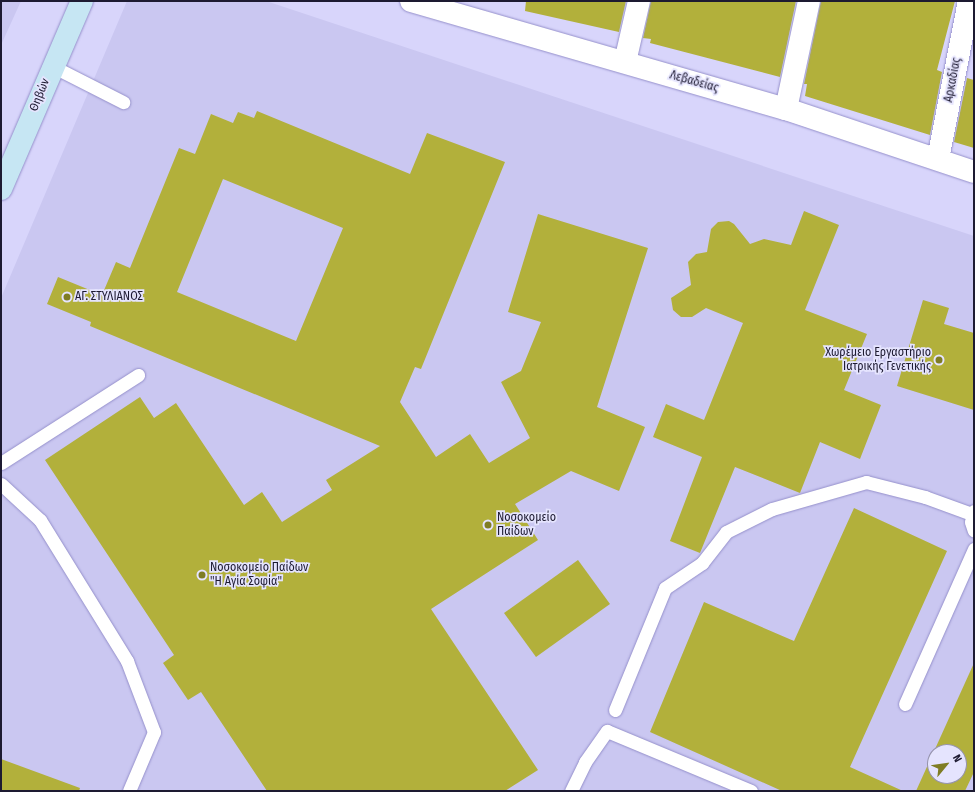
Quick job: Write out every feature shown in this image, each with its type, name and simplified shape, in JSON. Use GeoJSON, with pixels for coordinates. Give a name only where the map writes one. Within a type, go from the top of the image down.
{"type":"FeatureCollection","features":[{"type":"Feature","properties":{"kind":"street","name":"Θηβών"},"geometry":{"type":"LineString","coordinates":[[1,189],[52,66],[82,1]]}},
{"type":"Feature","properties":{"kind":"street","name":"Λεβαδείας"},"geometry":{"type":"LineString","coordinates":[[411,1],[786,109],[974,172]]}},
{"type":"Feature","properties":{"kind":"street"},"geometry":{"type":"LineString","coordinates":[[625,62],[639,1]]}},
{"type":"Feature","properties":{"kind":"street"},"geometry":{"type":"LineString","coordinates":[[786,109],[809,1]]}},
{"type":"Feature","properties":{"kind":"street","name":"Αρκαδίας"},"geometry":{"type":"LineString","coordinates":[[938,160],[969,1]]}},
{"type":"Feature","properties":{"kind":"lane"},"geometry":{"type":"LineString","coordinates":[[52,66],[123,102]]}},
{"type":"Feature","properties":{"kind":"lane"},"geometry":{"type":"LineString","coordinates":[[1,464],[138,375]]}},
{"type":"Feature","properties":{"kind":"lane"},"geometry":{"type":"LineString","coordinates":[[571,791],[585,762],[611,720],[665,588],[702,563],[726,532],[772,509],[866,482],[925,497],[973,513],[971,522],[974,531]]}},
{"type":"Feature","properties":{"kind":"lane"},"geometry":{"type":"LineString","coordinates":[[1,484],[40,520],[127,661],[154,732],[129,791]]}},
{"type":"Feature","properties":{"kind":"lane"},"geometry":{"type":"LineString","coordinates":[[905,704],[974,549]]}},
{"type":"Feature","properties":{"kind":"lane"},"geometry":{"type":"LineString","coordinates":[[611,720],[751,791]]}},
{"type":"Feature","properties":{"kind":"shaded area"},"geometry":{"type":"Polygon","coordinates":[[[1,1],[21,1],[1,45],[1,1]]]}},
{"type":"Feature","properties":{"kind":"shaded area","name":"Νοσοκομείο Παίδων"},"geometry":{"type":"Polygon","coordinates":[[[127,1],[266,1],[974,236],[974,791],[1,791],[1,298],[127,1]]]}},
{"type":"Feature","properties":{"kind":"building"},"geometry":{"type":"Polygon","coordinates":[[[526,1],[626,1],[619,32],[525,11],[526,1]]]}},
{"type":"Feature","properties":{"kind":"building"},"geometry":{"type":"Polygon","coordinates":[[[651,1],[796,1],[780,77],[650,43],[651,39],[643,38],[651,1]]]}},
{"type":"Feature","properties":{"kind":"building"},"geometry":{"type":"Polygon","coordinates":[[[821,1],[955,1],[937,70],[942,72],[930,135],[805,96],[807,84],[804,84],[821,1]]]}},
{"type":"Feature","properties":{"kind":"building"},"geometry":{"type":"Polygon","coordinates":[[[967,78],[974,80],[974,148],[954,142],[967,78]]]}},
{"type":"Feature","properties":{"kind":"building"},"geometry":{"type":"Polygon","coordinates":[[[257,111],[410,174],[427,133],[505,162],[421,369],[415,367],[400,402],[436,457],[470,434],[489,463],[530,438],[501,382],[521,371],[541,322],[508,312],[538,214],[648,248],[597,407],[645,427],[619,491],[571,471],[515,504],[538,540],[431,609],[538,770],[505,791],[267,791],[201,692],[188,700],[163,663],[174,655],[45,460],[140,397],[154,418],[176,403],[244,505],[262,492],[282,522],[332,490],[326,480],[380,446],[90,326],[91,322],[47,304],[58,277],[102,295],[116,262],[130,268],[179,148],[195,154],[211,114],[233,123],[238,112],[254,118],[257,111]],[[223,179],[177,292],[296,341],[343,228],[223,179]]]}},
{"type":"Feature","properties":{"kind":"building"},"geometry":{"type":"Polygon","coordinates":[[[804,211],[839,225],[805,310],[867,334],[844,390],[881,405],[860,459],[820,442],[800,493],[735,467],[700,553],[670,541],[702,457],[653,437],[666,404],[704,420],[743,323],[706,308],[692,317],[681,317],[673,310],[671,298],[691,285],[688,262],[696,254],[707,252],[711,229],[718,222],[729,221],[734,224],[750,244],[764,239],[791,245],[804,211]]]}},
{"type":"Feature","properties":{"kind":"building","name":"Χωρέμειο Εργαστήριο Ιατρικής Γενετικής"},"geometry":{"type":"Polygon","coordinates":[[[923,300],[949,308],[944,324],[974,333],[974,410],[897,386],[923,300]]]}},
{"type":"Feature","properties":{"kind":"building"},"geometry":{"type":"Polygon","coordinates":[[[854,508],[947,551],[850,767],[903,791],[782,791],[650,732],[704,602],[794,641],[854,508]]]}},
{"type":"Feature","properties":{"kind":"building"},"geometry":{"type":"Polygon","coordinates":[[[578,560],[610,604],[536,657],[504,613],[578,560]]]}},
{"type":"Feature","properties":{"kind":"building"},"geometry":{"type":"Polygon","coordinates":[[[974,663],[974,772],[965,791],[916,791],[927,767],[927,784],[967,784],[967,744],[937,744],[974,663]]]}},
{"type":"Feature","properties":{"kind":"building"},"geometry":{"type":"Polygon","coordinates":[[[1,759],[80,788],[79,791],[1,791],[1,759]]]}},
{"type":"Feature","properties":{"kind":"place","name":"ΑΓ. ΣΤΥΛΙΑΝΟΣ"},"geometry":{"type":"Point","coordinates":[67,297]}},
{"type":"Feature","properties":{"kind":"place","name":"Χωρέμειο Εργαστήριο Ιατρικής Γενετικής"},"geometry":{"type":"Point","coordinates":[939,360]}},
{"type":"Feature","properties":{"kind":"place","name":"Νοσοκομείο Παίδων"},"geometry":{"type":"Point","coordinates":[488,525]}},
{"type":"Feature","properties":{"kind":"place","name":"Νοσοκομείο Παίδων \"Η Αγία Σοφία\""},"geometry":{"type":"Point","coordinates":[202,575]}}]}
